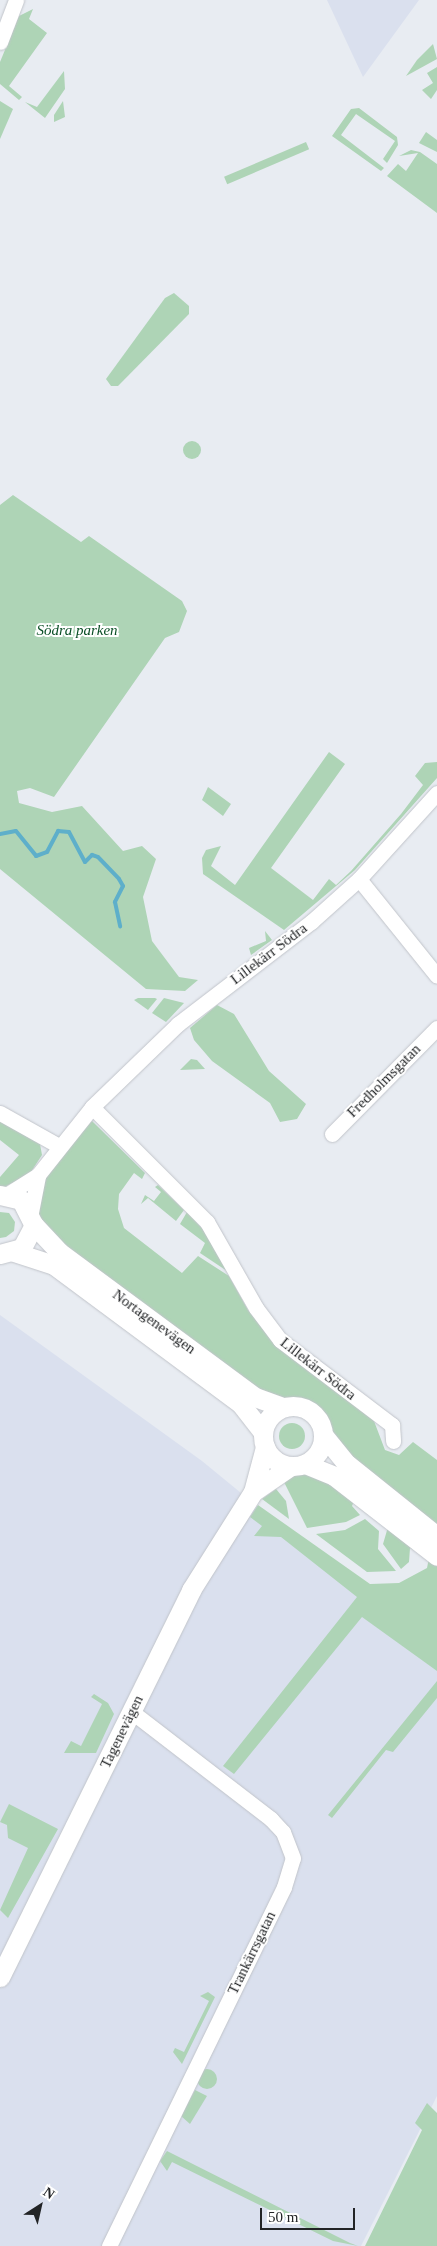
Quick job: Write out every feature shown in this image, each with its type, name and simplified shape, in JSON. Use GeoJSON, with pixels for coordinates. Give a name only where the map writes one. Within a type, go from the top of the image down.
{"type":"FeatureCollection","features":[{"type":"Feature","properties":{"kind":"street"},"geometry":{"type":"LineString","coordinates":[[0,42],[16,0]]}},
{"type":"Feature","properties":{"kind":"street","name":"Lillekärr Södra"},"geometry":{"type":"LineString","coordinates":[[3,1195],[38,1175],[58,1146],[92,1107],[178,1024],[304,928],[359,879],[437,793]]}},
{"type":"Feature","properties":{"kind":"street"},"geometry":{"type":"LineString","coordinates":[[359,879],[437,976]]}},
{"type":"Feature","properties":{"kind":"street","name":"Fredholmsgatan"},"geometry":{"type":"LineString","coordinates":[[332,1134],[437,1028]]}},
{"type":"Feature","properties":{"kind":"street","name":"Lillekärr Södra"},"geometry":{"type":"LineString","coordinates":[[92,1107],[207,1222],[256,1308],[280,1340],[392,1425],[393,1441]]}},
{"type":"Feature","properties":{"kind":"street"},"geometry":{"type":"LineString","coordinates":[[0,1113],[58,1146]]}},
{"type":"Feature","properties":{"kind":"street","name":"Lillekärr Södra"},"geometry":{"type":"LineString","coordinates":[[32,1218],[38,1175]]}},
{"type":"Feature","properties":{"kind":"street","name":"Nortagenevägen"},"geometry":{"type":"LineString","coordinates":[[3,1195],[21,1200],[32,1218],[59,1252],[247,1391],[283,1407],[311,1411],[324,1436],[347,1464],[437,1536]]}},
{"type":"Feature","properties":{"kind":"street","name":"Nortagenevägen"},"geometry":{"type":"LineString","coordinates":[[7,1253],[28,1241],[32,1218]]}},
{"type":"Feature","properties":{"kind":"street","name":"Nortagenevägen"},"geometry":{"type":"LineString","coordinates":[[7,1253],[54,1265],[240,1403],[264,1439],[275,1460],[334,1476],[437,1556]]}},
{"type":"Feature","properties":{"kind":"street"},"geometry":{"type":"LineString","coordinates":[[264,1439],[270,1417],[283,1407]]}},
{"type":"Feature","properties":{"kind":"street"},"geometry":{"type":"LineString","coordinates":[[298,1465],[318,1453],[324,1436]]}},
{"type":"Feature","properties":{"kind":"street","name":"Tagenevägen"},"geometry":{"type":"LineString","coordinates":[[0,1977],[191,1590],[252,1492],[264,1439]]}},
{"type":"Feature","properties":{"kind":"street","name":"Tagenevägen"},"geometry":{"type":"LineString","coordinates":[[252,1492],[298,1465]]}},
{"type":"Feature","properties":{"kind":"street","name":"Trankärrsgatan"},"geometry":{"type":"LineString","coordinates":[[110,2246],[284,1887],[293,1858],[282,1832],[271,1820],[132,1712]]}},
{"type":"Feature","properties":{"kind":"shaded area"},"geometry":{"type":"Polygon","coordinates":[[[327,0],[419,0],[363,77],[327,0]]]}},
{"type":"Feature","properties":{"kind":"shaded area"},"geometry":{"type":"Polygon","coordinates":[[[0,1315],[202,1461],[437,1654],[437,2096],[361,2246],[0,2246],[0,1315]]]}},
{"type":"Feature","properties":{"kind":"green space"},"geometry":{"type":"Polygon","coordinates":[[[33,9],[29,19],[47,33],[9,86],[22,97],[19,100],[0,84],[0,62],[19,16],[33,9]]]}},
{"type":"Feature","properties":{"kind":"green space"},"geometry":{"type":"Polygon","coordinates":[[[433,44],[437,59],[406,76],[417,60],[433,44]]]}},
{"type":"Feature","properties":{"kind":"green space"},"geometry":{"type":"Polygon","coordinates":[[[437,67],[437,90],[431,99],[422,90],[433,83],[427,73],[437,67]]]}},
{"type":"Feature","properties":{"kind":"green space"},"geometry":{"type":"Polygon","coordinates":[[[64,71],[65,89],[45,118],[25,102],[37,107],[64,71]]]}},
{"type":"Feature","properties":{"kind":"green space"},"geometry":{"type":"Polygon","coordinates":[[[0,101],[13,109],[0,139],[0,101]]]}},
{"type":"Feature","properties":{"kind":"green space"},"geometry":{"type":"Polygon","coordinates":[[[63,101],[65,117],[54,122],[54,115],[63,101]]]}},
{"type":"Feature","properties":{"kind":"green space"},"geometry":{"type":"Polygon","coordinates":[[[359,108],[397,137],[398,145],[387,163],[383,159],[395,141],[356,114],[341,135],[384,168],[381,171],[332,136],[351,109],[359,108]]]}},
{"type":"Feature","properties":{"kind":"green space"},"geometry":{"type":"Polygon","coordinates":[[[426,132],[437,140],[437,152],[419,143],[426,132]]]}},
{"type":"Feature","properties":{"kind":"green space"},"geometry":{"type":"Polygon","coordinates":[[[306,142],[309,149],[227,184],[224,177],[306,142]]]}},
{"type":"Feature","properties":{"kind":"green space"},"geometry":{"type":"Polygon","coordinates":[[[411,150],[420,152],[437,164],[437,213],[387,176],[398,164],[406,171],[418,153],[399,156],[411,150]]]}},
{"type":"Feature","properties":{"kind":"green space"},"geometry":{"type":"Polygon","coordinates":[[[174,293],[189,306],[189,314],[118,386],[111,386],[106,379],[165,298],[174,293]]]}},
{"type":"Feature","properties":{"kind":"green space"},"geometry":{"type":"Polygon","coordinates":[[[188,441],[196,441],[201,446],[199,457],[188,459],[183,454],[183,446],[188,441]]]}},
{"type":"Feature","properties":{"kind":"green space","name":"Södra parken"},"geometry":{"type":"Polygon","coordinates":[[[13,495],[81,542],[89,536],[182,601],[187,611],[179,632],[165,638],[54,797],[30,788],[17,791],[19,803],[52,812],[82,806],[123,851],[142,846],[156,859],[143,897],[152,941],[179,977],[198,980],[185,991],[146,989],[0,869],[0,505],[13,495]]]}},
{"type":"Feature","properties":{"kind":"green space"},"geometry":{"type":"Polygon","coordinates":[[[329,752],[345,764],[271,868],[313,900],[329,879],[336,885],[351,871],[401,814],[423,785],[415,776],[425,763],[437,762],[437,778],[355,870],[284,930],[203,874],[202,858],[206,850],[221,846],[211,866],[235,885],[329,752]]]}},
{"type":"Feature","properties":{"kind":"green space"},"geometry":{"type":"Polygon","coordinates":[[[208,787],[231,804],[223,816],[202,800],[208,787]]]}},
{"type":"Feature","properties":{"kind":"green space"},"geometry":{"type":"Polygon","coordinates":[[[265,931],[272,940],[251,955],[249,948],[266,941],[265,931]]]}},
{"type":"Feature","properties":{"kind":"green space"},"geometry":{"type":"Polygon","coordinates":[[[138,998],[157,999],[148,1010],[134,1000],[138,998]]]}},
{"type":"Feature","properties":{"kind":"green space"},"geometry":{"type":"Polygon","coordinates":[[[164,998],[184,1003],[166,1022],[152,1013],[164,998]]]}},
{"type":"Feature","properties":{"kind":"green space"},"geometry":{"type":"Polygon","coordinates":[[[217,1005],[234,1014],[269,1071],[306,1104],[297,1119],[280,1122],[270,1103],[212,1061],[194,1040],[190,1028],[217,1005]]]}},
{"type":"Feature","properties":{"kind":"green space"},"geometry":{"type":"Polygon","coordinates":[[[191,1059],[197,1060],[205,1069],[180,1070],[191,1059]]]}},
{"type":"Feature","properties":{"kind":"green space"},"geometry":{"type":"Polygon","coordinates":[[[0,1119],[40,1144],[42,1155],[29,1175],[0,1189],[0,1177],[19,1155],[0,1140],[0,1119]]]}},
{"type":"Feature","properties":{"kind":"green space"},"geometry":{"type":"Polygon","coordinates":[[[92,1121],[145,1173],[142,1179],[134,1173],[119,1194],[118,1209],[124,1228],[182,1273],[198,1256],[229,1276],[248,1310],[268,1335],[374,1421],[385,1450],[399,1455],[413,1442],[437,1460],[437,1525],[342,1453],[315,1408],[266,1394],[58,1246],[37,1216],[40,1189],[53,1165],[92,1121]]]}},
{"type":"Feature","properties":{"kind":"green space"},"geometry":{"type":"Polygon","coordinates":[[[158,1185],[184,1210],[176,1221],[148,1198],[141,1204],[145,1195],[154,1201],[161,1192],[155,1187],[158,1185]]]}},
{"type":"Feature","properties":{"kind":"green space"},"geometry":{"type":"Polygon","coordinates":[[[0,1212],[9,1213],[15,1222],[14,1231],[6,1237],[0,1238],[0,1212]]]}},
{"type":"Feature","properties":{"kind":"green space"},"geometry":{"type":"Polygon","coordinates":[[[187,1212],[209,1236],[227,1271],[200,1253],[205,1243],[180,1224],[187,1212]]]}},
{"type":"Feature","properties":{"kind":"green space"},"geometry":{"type":"Polygon","coordinates":[[[292,1423],[301,1427],[305,1436],[301,1445],[292,1449],[283,1445],[279,1436],[283,1427],[292,1423]]]}},
{"type":"Feature","properties":{"kind":"green space"},"geometry":{"type":"Polygon","coordinates":[[[294,1472],[317,1475],[354,1501],[352,1506],[360,1515],[346,1522],[307,1528],[284,1482],[294,1472]]]}},
{"type":"Feature","properties":{"kind":"green space"},"geometry":{"type":"Polygon","coordinates":[[[276,1489],[286,1501],[289,1519],[262,1499],[276,1489]]]}},
{"type":"Feature","properties":{"kind":"green space"},"geometry":{"type":"Polygon","coordinates":[[[258,1505],[370,1584],[399,1583],[427,1568],[429,1558],[437,1564],[437,1671],[362,1617],[234,1774],[223,1766],[357,1597],[281,1537],[254,1536],[262,1526],[250,1517],[258,1505]]]}},
{"type":"Feature","properties":{"kind":"green space"},"geometry":{"type":"Polygon","coordinates":[[[365,1519],[379,1531],[378,1549],[396,1571],[367,1572],[316,1534],[345,1530],[365,1519]]]}},
{"type":"Feature","properties":{"kind":"green space"},"geometry":{"type":"Polygon","coordinates":[[[388,1527],[419,1552],[410,1548],[409,1562],[401,1569],[383,1544],[388,1527]]]}},
{"type":"Feature","properties":{"kind":"green space"},"geometry":{"type":"Polygon","coordinates":[[[437,1681],[437,1698],[393,1752],[386,1750],[332,1818],[328,1815],[437,1681]]]}},
{"type":"Feature","properties":{"kind":"green space"},"geometry":{"type":"Polygon","coordinates":[[[94,1694],[108,1703],[114,1714],[96,1753],[64,1753],[71,1741],[81,1746],[102,1704],[91,1697],[94,1694]]]}},
{"type":"Feature","properties":{"kind":"green space"},"geometry":{"type":"Polygon","coordinates":[[[9,1804],[58,1829],[8,1918],[0,1910],[28,1848],[8,1838],[7,1825],[0,1822],[9,1804]]]}},
{"type":"Feature","properties":{"kind":"green space"},"geometry":{"type":"Polygon","coordinates":[[[208,1992],[215,1997],[182,2064],[173,2052],[175,2048],[184,2052],[209,2001],[200,1996],[208,1992]]]}},
{"type":"Feature","properties":{"kind":"green space"},"geometry":{"type":"Polygon","coordinates":[[[207,2069],[214,2072],[217,2079],[214,2086],[207,2089],[200,2086],[197,2079],[200,2072],[207,2069]]]}},
{"type":"Feature","properties":{"kind":"green space"},"geometry":{"type":"Polygon","coordinates":[[[195,2090],[207,2096],[190,2124],[181,2116],[195,2090]]]}},
{"type":"Feature","properties":{"kind":"green space"},"geometry":{"type":"Polygon","coordinates":[[[427,2103],[437,2113],[437,2246],[365,2246],[422,2130],[415,2123],[427,2103]]]}},
{"type":"Feature","properties":{"kind":"green space"},"geometry":{"type":"Polygon","coordinates":[[[167,2151],[358,2246],[333,2241],[172,2162],[167,2171],[160,2161],[167,2151]]]}},
{"type":"Feature","properties":{"kind":"waterway"},"geometry":{"type":"LineString","coordinates":[[0,834],[16,831],[36,856],[47,852],[58,831],[69,832],[85,862],[92,855],[98,857],[119,879],[123,886],[115,902],[120,926]]}}]}
